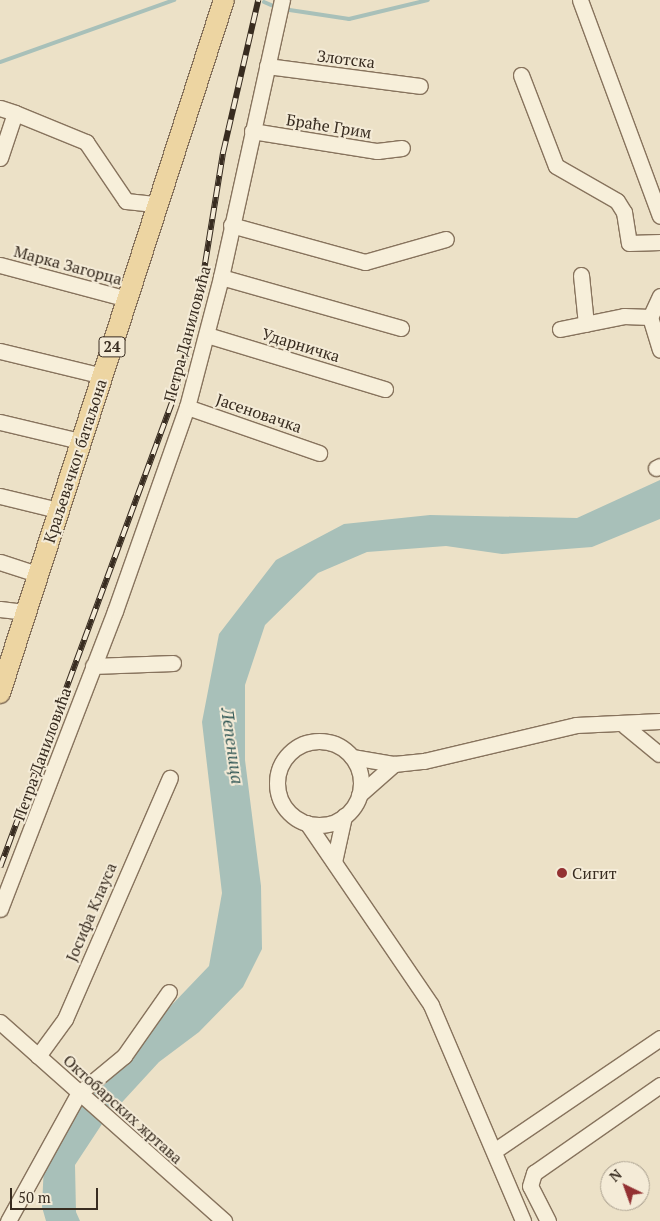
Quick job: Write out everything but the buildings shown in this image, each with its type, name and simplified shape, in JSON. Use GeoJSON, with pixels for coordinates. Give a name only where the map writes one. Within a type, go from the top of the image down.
{"type":"FeatureCollection","features":[{"type":"Feature","properties":{"kind":"main road","name":"Краљевачког батаљона"},"geometry":{"type":"LineString","coordinates":[[0,693],[24,612],[103,376],[224,0]]}},
{"type":"Feature","properties":{"kind":"street"},"geometry":{"type":"LineString","coordinates":[[580,0],[660,216]]}},
{"type":"Feature","properties":{"kind":"street","name":"Петра Даниловића"},"geometry":{"type":"LineString","coordinates":[[0,909],[93,666],[187,407],[221,277],[280,5]]}},
{"type":"Feature","properties":{"kind":"street","name":"Злотска"},"geometry":{"type":"LineString","coordinates":[[266,66],[420,86]]}},
{"type":"Feature","properties":{"kind":"street"},"geometry":{"type":"LineString","coordinates":[[521,75],[556,166],[617,201],[624,212],[629,243],[660,242]]}},
{"type":"Feature","properties":{"kind":"street"},"geometry":{"type":"LineString","coordinates":[[0,108],[86,142],[126,201],[157,204]]}},
{"type":"Feature","properties":{"kind":"street"},"geometry":{"type":"LineString","coordinates":[[0,158],[15,113]]}},
{"type":"Feature","properties":{"kind":"street","name":"Браће Грим"},"geometry":{"type":"LineString","coordinates":[[252,131],[377,151],[402,148]]}},
{"type":"Feature","properties":{"kind":"street"},"geometry":{"type":"LineString","coordinates":[[231,225],[365,262],[446,239]]}},
{"type":"Feature","properties":{"kind":"street","name":"Марка Загорца"},"geometry":{"type":"LineString","coordinates":[[0,264],[128,299]]}},
{"type":"Feature","properties":{"kind":"street"},"geometry":{"type":"LineString","coordinates":[[581,275],[586,324]]}},
{"type":"Feature","properties":{"kind":"street"},"geometry":{"type":"LineString","coordinates":[[221,277],[401,328]]}},
{"type":"Feature","properties":{"kind":"street"},"geometry":{"type":"LineString","coordinates":[[660,296],[650,317],[660,349]]}},
{"type":"Feature","properties":{"kind":"street"},"geometry":{"type":"LineString","coordinates":[[560,329],[631,316],[650,317]]}},
{"type":"Feature","properties":{"kind":"street","name":"Ударничка"},"geometry":{"type":"LineString","coordinates":[[207,335],[385,389]]}},
{"type":"Feature","properties":{"kind":"street"},"geometry":{"type":"LineString","coordinates":[[0,351],[103,376]]}},
{"type":"Feature","properties":{"kind":"street","name":"Јасеновачка"},"geometry":{"type":"LineString","coordinates":[[187,407],[320,453]]}},
{"type":"Feature","properties":{"kind":"street"},"geometry":{"type":"LineString","coordinates":[[0,422],[80,441]]}},
{"type":"Feature","properties":{"kind":"street"},"geometry":{"type":"LineString","coordinates":[[0,496],[58,510]]}},
{"type":"Feature","properties":{"kind":"street"},"geometry":{"type":"LineString","coordinates":[[0,562],[38,574]]}},
{"type":"Feature","properties":{"kind":"street"},"geometry":{"type":"LineString","coordinates":[[0,609],[24,612]]}},
{"type":"Feature","properties":{"kind":"street"},"geometry":{"type":"LineString","coordinates":[[93,666],[172,663]]}},
{"type":"Feature","properties":{"kind":"street"},"geometry":{"type":"LineString","coordinates":[[344,816],[320,825],[307,823],[295,817],[279,797],[277,777],[284,759],[299,746],[318,741],[331,742],[352,757],[394,764],[465,753],[576,725],[625,726],[660,721]]}},
{"type":"Feature","properties":{"kind":"street"},"geometry":{"type":"LineString","coordinates":[[625,726],[660,755]]}},
{"type":"Feature","properties":{"kind":"street"},"geometry":{"type":"LineString","coordinates":[[660,735],[660,755]]}},
{"type":"Feature","properties":{"kind":"street"},"geometry":{"type":"LineString","coordinates":[[352,757],[358,769],[359,795]]}},
{"type":"Feature","properties":{"kind":"street"},"geometry":{"type":"LineString","coordinates":[[334,862],[344,816],[359,795],[394,764]]}},
{"type":"Feature","properties":{"kind":"street","name":"Јосифа Клауса"},"geometry":{"type":"LineString","coordinates":[[38,1056],[65,1019],[170,778]]}},
{"type":"Feature","properties":{"kind":"street"},"geometry":{"type":"LineString","coordinates":[[307,823],[431,1005],[523,1221]]}},
{"type":"Feature","properties":{"kind":"street"},"geometry":{"type":"LineString","coordinates":[[8,1221],[82,1098],[124,1056],[169,992]]}},
{"type":"Feature","properties":{"kind":"street","name":"Октобарских жртава"},"geometry":{"type":"LineString","coordinates":[[0,1022],[112,1125],[224,1221]]}},
{"type":"Feature","properties":{"kind":"street"},"geometry":{"type":"LineString","coordinates":[[494,1151],[660,1038]]}},
{"type":"Feature","properties":{"kind":"street"},"geometry":{"type":"LineString","coordinates":[[548,1221],[530,1186],[534,1174],[660,1084]]}},
{"type":"Feature","properties":{"kind":"water","name":"Лепеница"},"geometry":{"type":"Polygon","coordinates":[[[660,480],[660,519],[592,547],[502,554],[446,546],[367,552],[318,573],[265,625],[245,685],[245,760],[261,886],[262,949],[243,987],[199,1032],[159,1062],[102,1124],[75,1165],[76,1212],[80,1221],[46,1221],[42,1207],[44,1163],[76,1105],[209,966],[222,893],[202,722],[219,634],[276,560],[344,524],[430,515],[577,518],[660,480]]]}},
{"type":"Feature","properties":{"kind":"waterway"},"geometry":{"type":"LineString","coordinates":[[0,62],[174,0]]}},
{"type":"Feature","properties":{"kind":"waterway"},"geometry":{"type":"LineString","coordinates":[[283,9],[349,19],[428,0]]}},
{"type":"Feature","properties":{"kind":"waterway"},"geometry":{"type":"LineString","coordinates":[[264,2],[276,7]]}},
{"type":"Feature","properties":{"kind":"railway"},"geometry":{"type":"LineString","coordinates":[[0,867],[175,394],[198,306],[223,152],[258,0]]}},
{"type":"Feature","properties":{"kind":"place","name":"Сигит"},"geometry":{"type":"Point","coordinates":[562,873]}}]}
